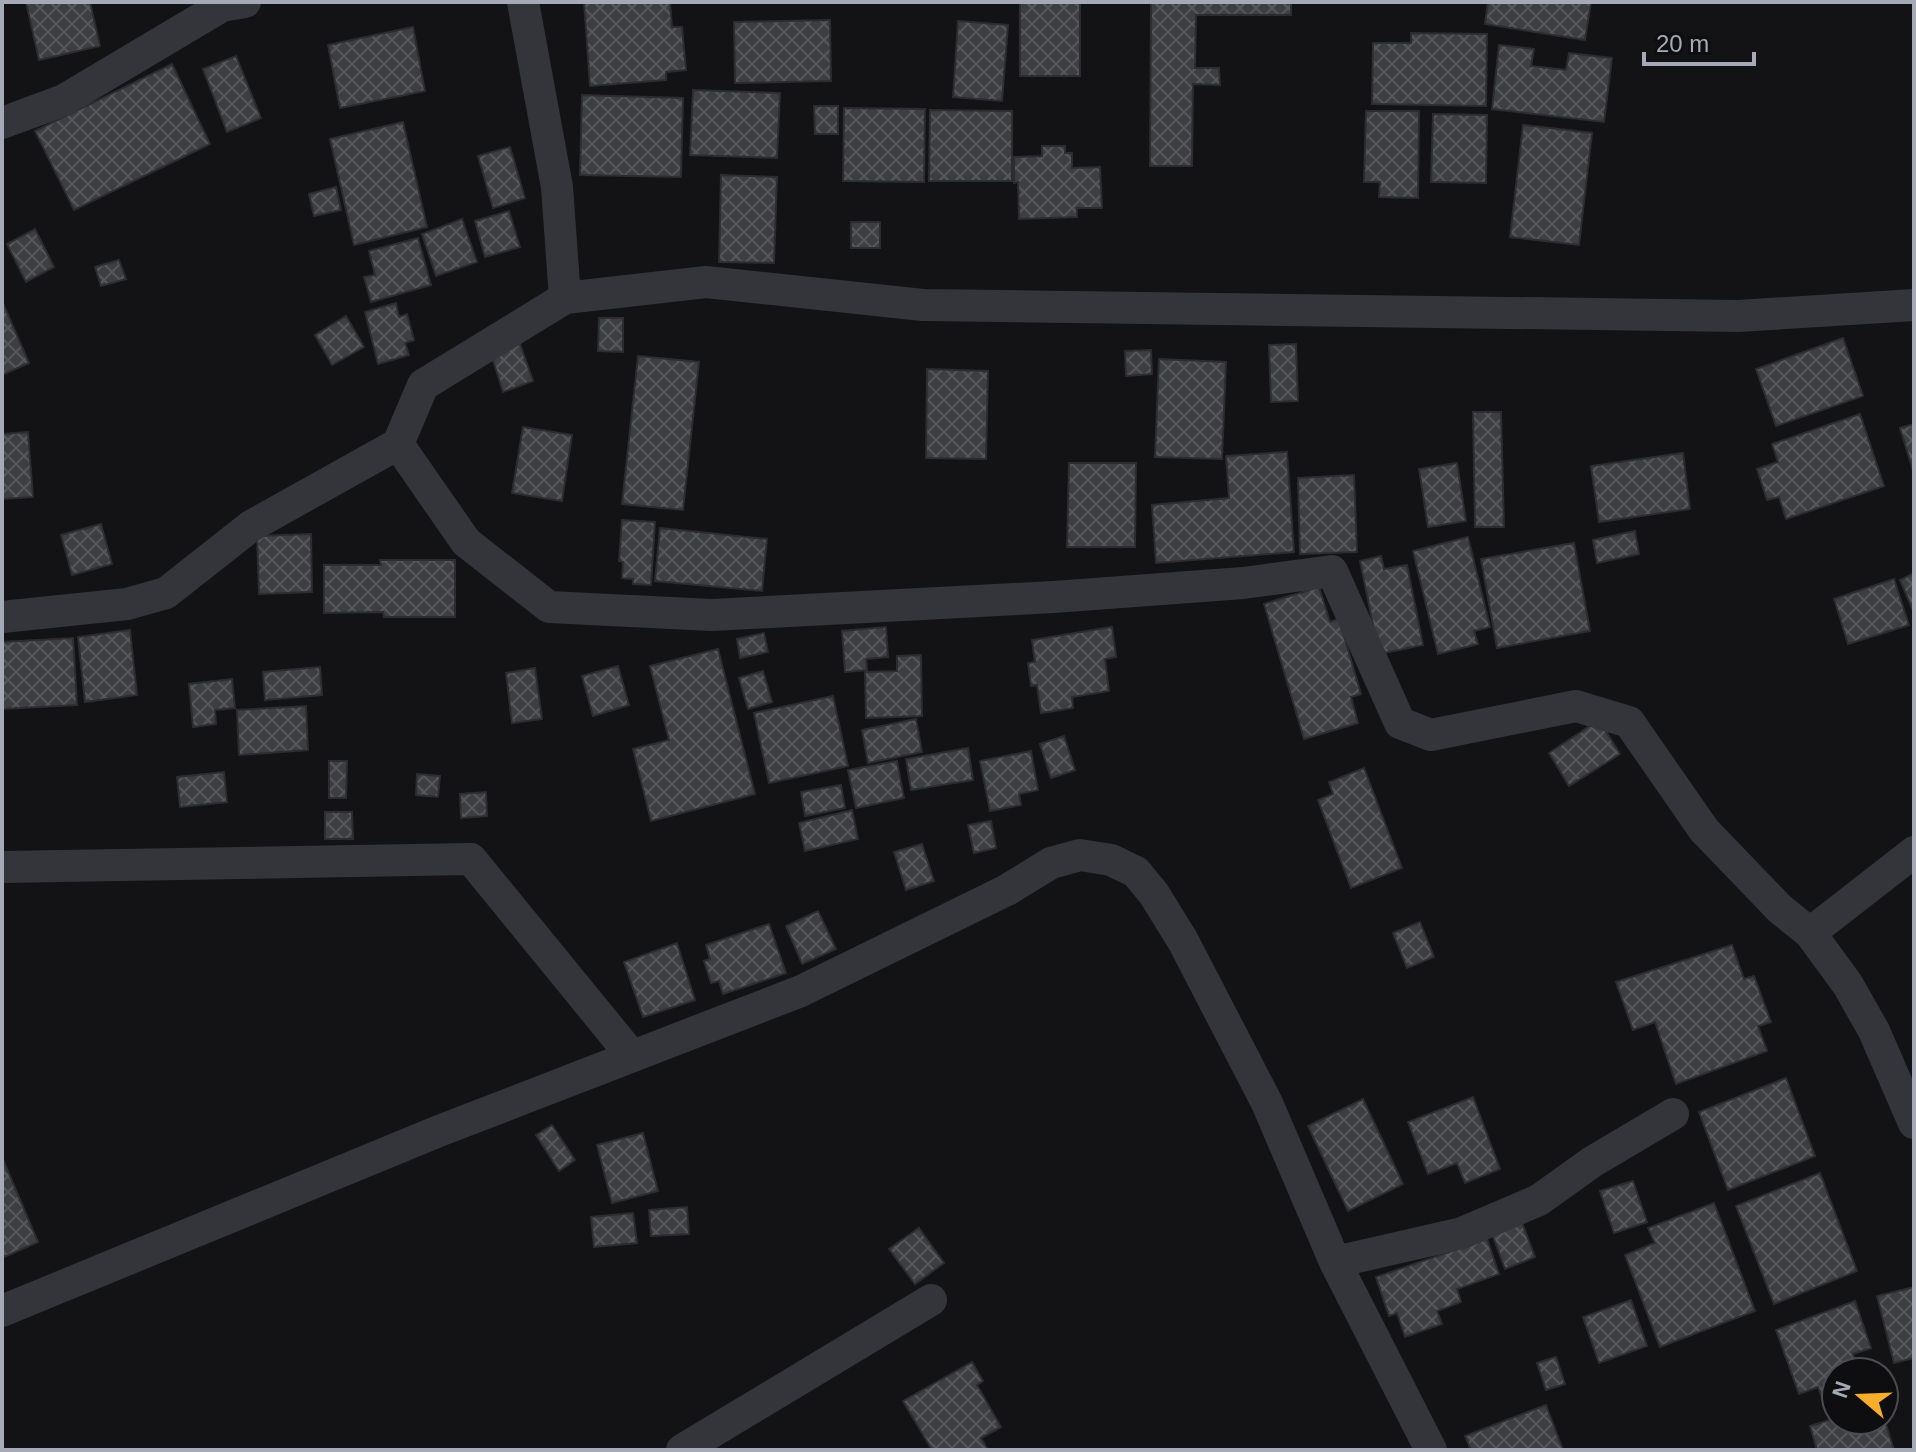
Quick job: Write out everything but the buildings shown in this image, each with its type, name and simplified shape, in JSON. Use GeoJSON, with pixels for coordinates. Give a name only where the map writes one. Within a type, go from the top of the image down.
{"type":"FeatureCollection","features":[{"type":"Feature","properties":{"kind":"street"},"geometry":{"type":"LineString","coordinates":[[2,123],[64,100],[222,6],[245,2]]}},
{"type":"Feature","properties":{"kind":"street"},"geometry":{"type":"LineString","coordinates":[[523,2],[557,187],[565,298]]}},
{"type":"Feature","properties":{"kind":"street"},"geometry":{"type":"LineString","coordinates":[[2,617],[127,604],[166,593],[251,526],[398,444],[423,385],[565,298],[706,282],[923,305],[1738,316],[1914,305]]}},
{"type":"Feature","properties":{"kind":"street"},"geometry":{"type":"LineString","coordinates":[[398,444],[466,542],[549,607],[712,615],[1054,597],[1243,583],[1332,571],[1400,723],[1431,735],[1576,706],[1629,722],[1704,830],[1780,909],[1810,933],[1848,985],[1874,1031],[1914,1123]]}},
{"type":"Feature","properties":{"kind":"street"},"geometry":{"type":"LineString","coordinates":[[1810,933],[1914,852]]}},
{"type":"Feature","properties":{"kind":"street"},"geometry":{"type":"LineString","coordinates":[[2,1311],[439,1131],[801,991],[1007,890],[1051,863],[1080,855],[1111,860],[1136,872],[1154,894],[1183,941],[1267,1103],[1335,1262],[1431,1450]]}},
{"type":"Feature","properties":{"kind":"street"},"geometry":{"type":"LineString","coordinates":[[2,867],[471,859],[632,1056]]}},
{"type":"Feature","properties":{"kind":"street"},"geometry":{"type":"LineString","coordinates":[[1335,1262],[1462,1233],[1539,1200],[1592,1162],[1673,1114]]}},
{"type":"Feature","properties":{"kind":"street"},"geometry":{"type":"LineString","coordinates":[[682,1450],[931,1300]]}}]}
